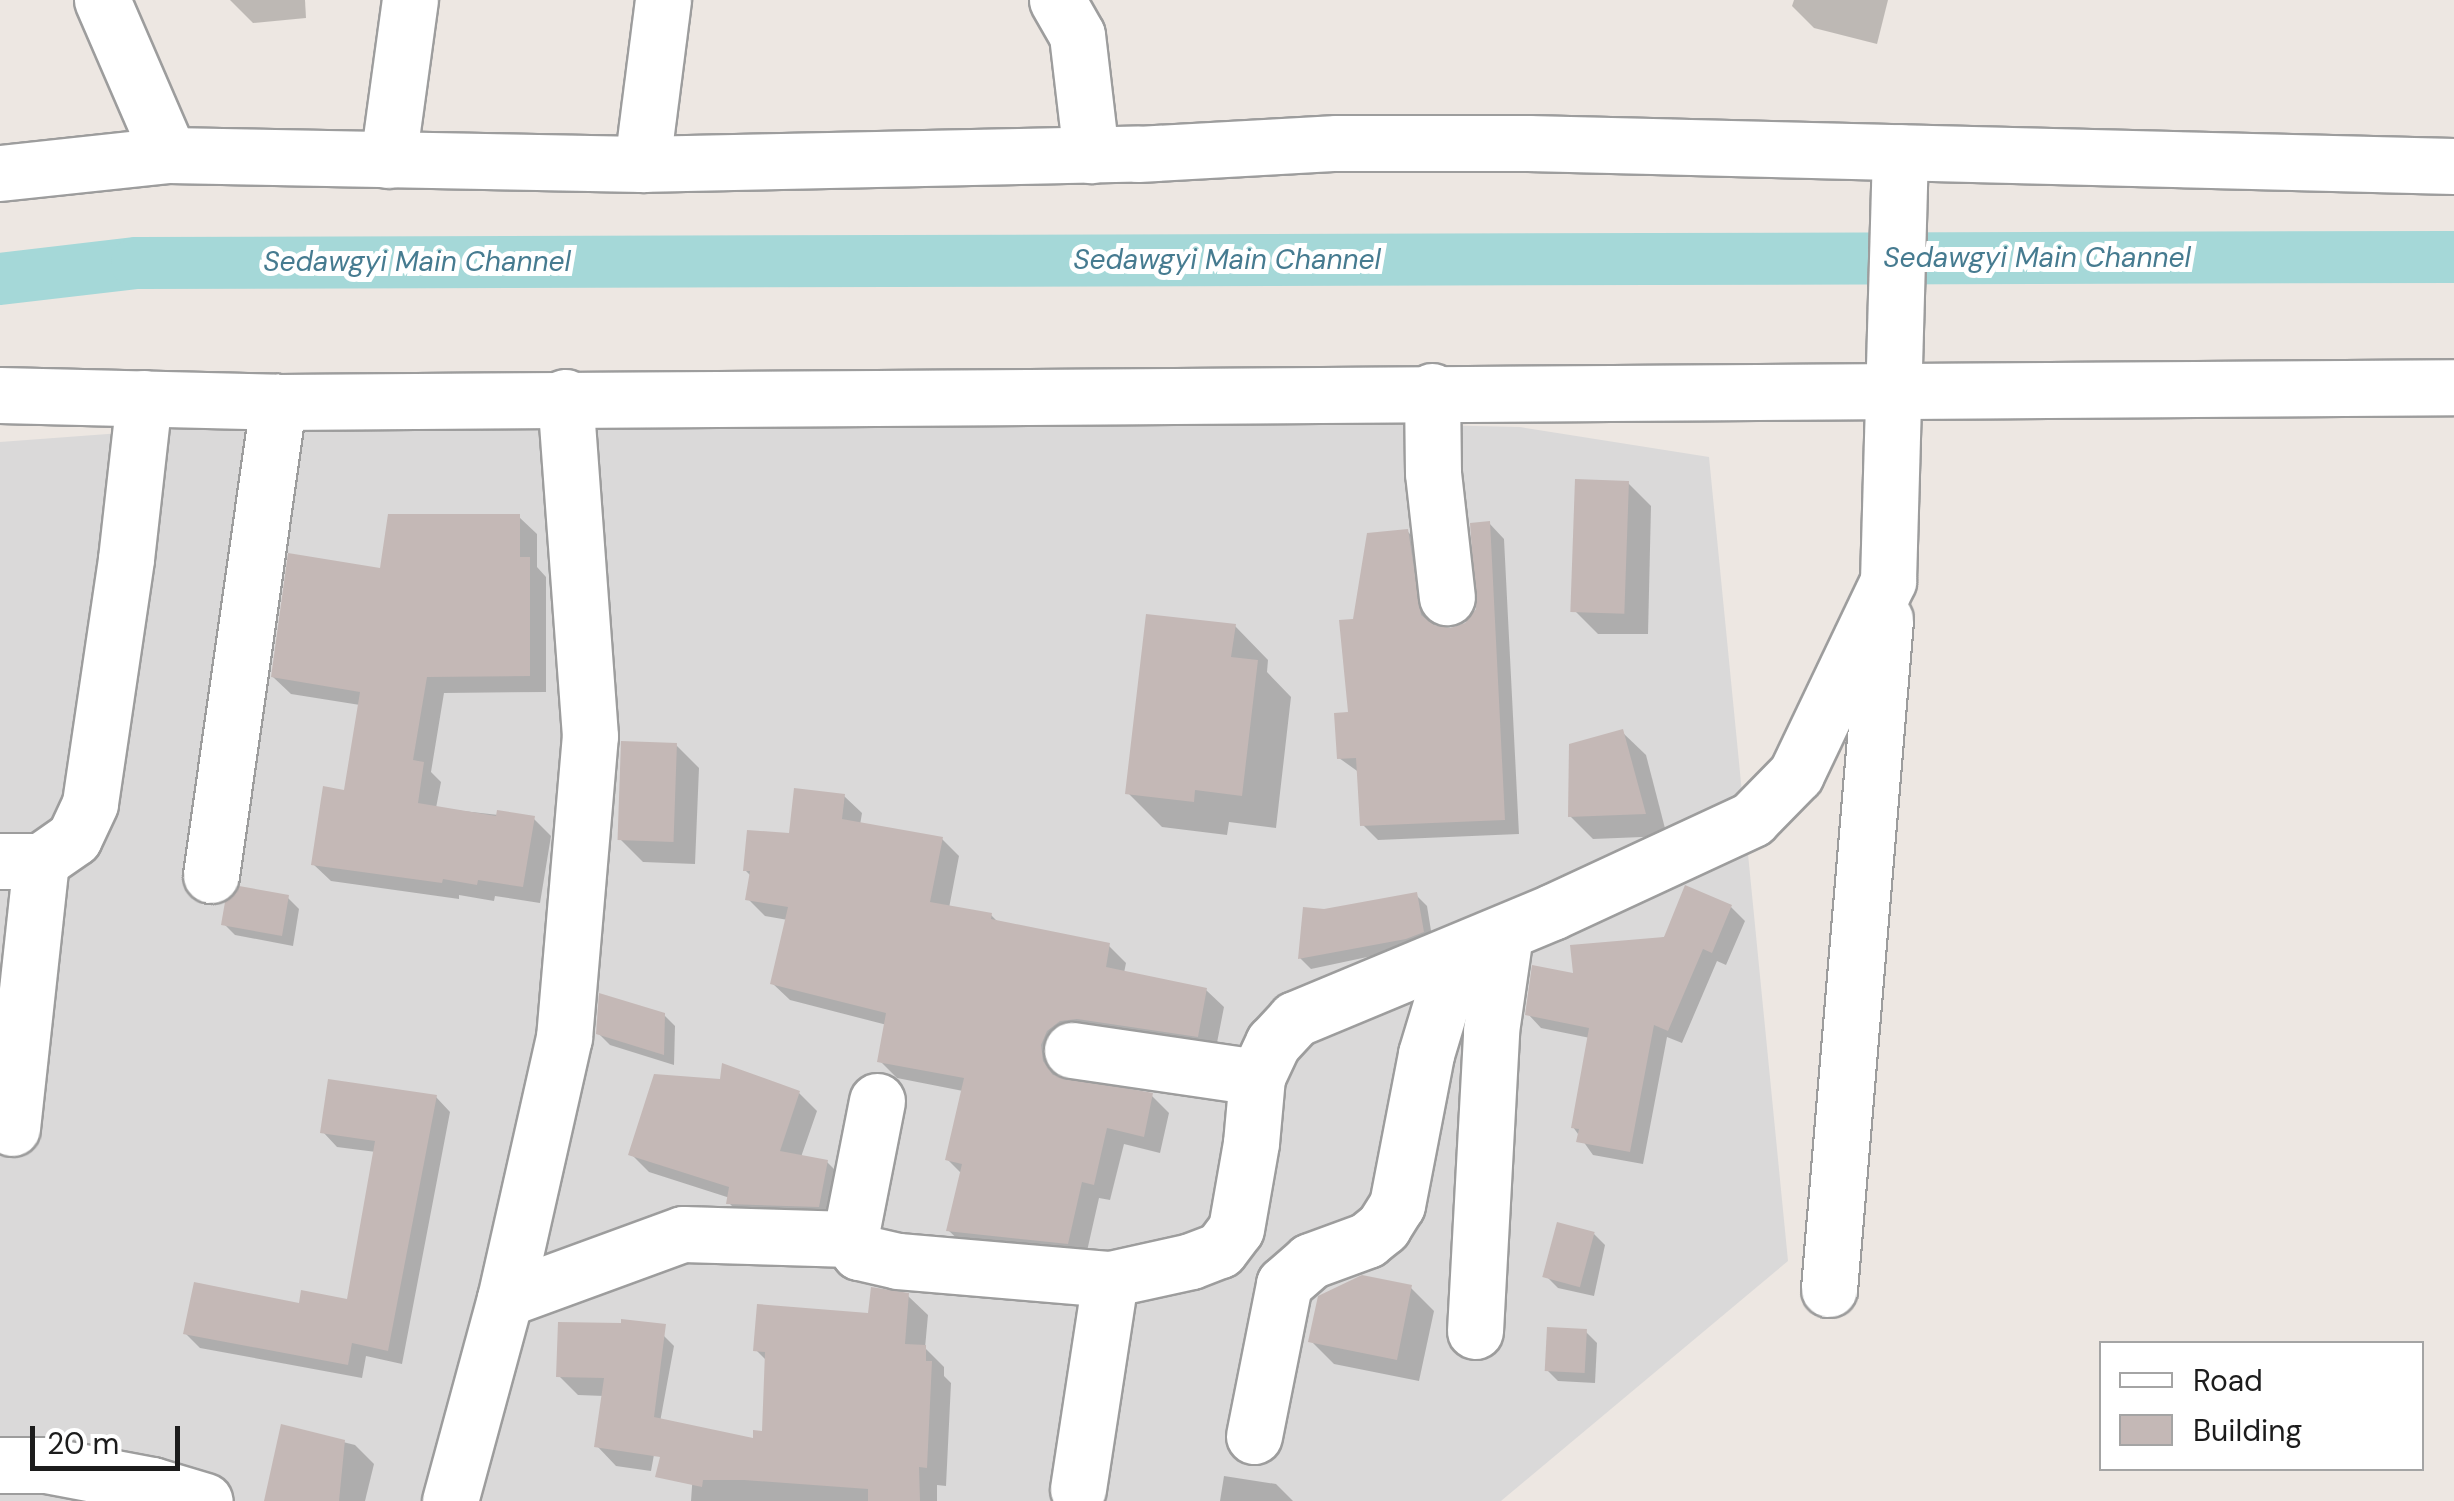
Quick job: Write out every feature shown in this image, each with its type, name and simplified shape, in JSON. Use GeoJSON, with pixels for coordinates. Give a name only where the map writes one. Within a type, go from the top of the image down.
{"type":"FeatureCollection","features":[{"type":"Feature","properties":{"kind":"street"},"geometry":{"type":"LineString","coordinates":[[102,0],[169,154]]}},
{"type":"Feature","properties":{"kind":"street"},"geometry":{"type":"LineString","coordinates":[[388,160],[410,0]]}},
{"type":"Feature","properties":{"kind":"street"},"geometry":{"type":"LineString","coordinates":[[642,164],[663,0]]}},
{"type":"Feature","properties":{"kind":"street"},"geometry":{"type":"LineString","coordinates":[[1057,0],[1077,35],[1092,155]]}},
{"type":"Feature","properties":{"kind":"street"},"geometry":{"type":"LineString","coordinates":[[0,172],[169,154],[642,164],[1092,155],[1337,143],[1900,177],[2454,166]]}},
{"type":"Feature","properties":{"kind":"street"},"geometry":{"type":"LineString","coordinates":[[1828,1290],[1888,581],[1900,177]]}},
{"type":"Feature","properties":{"kind":"street"},"geometry":{"type":"LineString","coordinates":[[0,395],[278,402],[565,397],[2454,387]]}},
{"type":"Feature","properties":{"kind":"street"},"geometry":{"type":"LineString","coordinates":[[1432,392],[1433,473],[1447,597]]}},
{"type":"Feature","properties":{"kind":"street"},"geometry":{"type":"LineString","coordinates":[[450,1501],[505,1299],[564,1038],[590,736],[565,397]]}},
{"type":"Feature","properties":{"kind":"street"},"geometry":{"type":"LineString","coordinates":[[12,1128],[20,861],[74,838],[90,803],[126,560],[144,398]]}},
{"type":"Feature","properties":{"kind":"street"},"geometry":{"type":"LineString","coordinates":[[211,875],[278,402]]}},
{"type":"Feature","properties":{"kind":"street"},"geometry":{"type":"LineString","coordinates":[[877,1100],[850,1239],[859,1252],[876,1258],[1110,1279],[1191,1262],[1220,1250],[1236,1229],[1252,1143],[1257,1077],[1273,1042],[1295,1019],[1552,912],[1752,819],[1796,774],[1888,581]]}},
{"type":"Feature","properties":{"kind":"street"},"geometry":{"type":"LineString","coordinates":[[1254,1436],[1284,1284],[1310,1261],[1367,1240],[1383,1227],[1397,1205],[1426,1054],[1449,978],[1503,948],[1552,912]]}},
{"type":"Feature","properties":{"kind":"street"},"geometry":{"type":"LineString","coordinates":[[1475,1330],[1491,1031],[1503,948]]}},
{"type":"Feature","properties":{"kind":"street"},"geometry":{"type":"LineString","coordinates":[[1072,1050],[1257,1077]]}},
{"type":"Feature","properties":{"kind":"street"},"geometry":{"type":"LineString","coordinates":[[505,1299],[683,1234],[850,1239]]}},
{"type":"Feature","properties":{"kind":"street"},"geometry":{"type":"LineString","coordinates":[[1078,1490],[1110,1279]]}},
{"type":"Feature","properties":{"kind":"street"},"geometry":{"type":"LineString","coordinates":[[0,1465],[46,1465],[205,1501]]}},
{"type":"Feature","properties":{"kind":"shaded area"},"geometry":{"type":"Polygon","coordinates":[[[500,405],[1520,427],[1709,457],[1788,1261],[1501,1501],[0,1501],[0,442],[500,405]]]}},
{"type":"Feature","properties":{"kind":"building"},"geometry":{"type":"Polygon","coordinates":[[[1575,479],[1629,481],[1624,614],[1570,612],[1575,479]]]}},
{"type":"Feature","properties":{"kind":"building"},"geometry":{"type":"Polygon","coordinates":[[[388,514],[520,514],[520,557],[530,557],[530,676],[427,677],[413,760],[424,762],[418,803],[496,816],[497,810],[535,816],[523,887],[478,880],[477,885],[443,879],[442,883],[311,865],[323,786],[344,790],[360,692],[271,677],[288,553],[380,568],[388,514]]]}},
{"type":"Feature","properties":{"kind":"building"},"geometry":{"type":"Polygon","coordinates":[[[1490,521],[1505,820],[1360,826],[1356,758],[1337,759],[1334,713],[1348,712],[1339,620],[1353,619],[1367,533],[1408,529],[1421,615],[1434,625],[1450,628],[1465,623],[1476,609],[1470,523],[1490,521]]]}},
{"type":"Feature","properties":{"kind":"building"},"geometry":{"type":"Polygon","coordinates":[[[1146,614],[1236,624],[1231,657],[1258,660],[1242,796],[1195,790],[1194,802],[1125,794],[1146,614]]]}},
{"type":"Feature","properties":{"kind":"building"},"geometry":{"type":"Polygon","coordinates":[[[1623,729],[1646,814],[1568,817],[1569,744],[1623,729]]]}},
{"type":"Feature","properties":{"kind":"building"},"geometry":{"type":"Polygon","coordinates":[[[621,741],[677,743],[674,842],[618,840],[621,741]]]}},
{"type":"Feature","properties":{"kind":"building"},"geometry":{"type":"Polygon","coordinates":[[[794,788],[845,794],[842,819],[943,837],[930,902],[992,913],[991,919],[1110,943],[1106,967],[1207,988],[1198,1037],[1077,1019],[1060,1021],[1047,1031],[1041,1045],[1043,1061],[1053,1075],[1153,1093],[1144,1137],[1107,1128],[1094,1185],[1082,1182],[1068,1244],[946,1231],[962,1164],[945,1160],[964,1078],[877,1062],[886,1013],[770,984],[788,907],[745,900],[750,871],[743,871],[747,830],[789,833],[794,788]]]}},
{"type":"Feature","properties":{"kind":"building"},"geometry":{"type":"Polygon","coordinates":[[[1685,885],[1732,905],[1712,953],[1703,949],[1668,1031],[1654,1025],[1630,1152],[1576,1142],[1579,1129],[1571,1128],[1589,1028],[1525,1015],[1532,965],[1573,973],[1570,945],[1664,937],[1685,885]]]}},
{"type":"Feature","properties":{"kind":"building"},"geometry":{"type":"Polygon","coordinates":[[[239,886],[289,895],[282,936],[221,925],[225,902],[239,886]]]}},
{"type":"Feature","properties":{"kind":"building"},"geometry":{"type":"Polygon","coordinates":[[[1417,892],[1424,932],[1406,939],[1298,959],[1303,907],[1324,909],[1417,892]]]}},
{"type":"Feature","properties":{"kind":"building"},"geometry":{"type":"Polygon","coordinates":[[[599,993],[665,1013],[664,1055],[596,1034],[599,993]]]}},
{"type":"Feature","properties":{"kind":"building"},"geometry":{"type":"Polygon","coordinates":[[[722,1063],[800,1091],[780,1151],[828,1160],[819,1207],[726,1204],[729,1187],[628,1155],[654,1074],[720,1079],[722,1063]]]}},
{"type":"Feature","properties":{"kind":"building"},"geometry":{"type":"Polygon","coordinates":[[[328,1079],[437,1095],[388,1351],[352,1343],[348,1365],[183,1334],[194,1282],[299,1303],[301,1290],[347,1299],[375,1141],[320,1133],[328,1079]]]}},
{"type":"Feature","properties":{"kind":"building"},"geometry":{"type":"Polygon","coordinates":[[[1557,1222],[1595,1232],[1580,1287],[1542,1277],[1557,1222]]]}},
{"type":"Feature","properties":{"kind":"building"},"geometry":{"type":"Polygon","coordinates":[[[1362,1275],[1412,1285],[1397,1360],[1308,1342],[1318,1296],[1362,1275]]]}},
{"type":"Feature","properties":{"kind":"building"},"geometry":{"type":"Polygon","coordinates":[[[871,1287],[909,1293],[905,1344],[926,1345],[926,1361],[932,1361],[927,1468],[919,1467],[920,1501],[868,1501],[868,1489],[744,1480],[703,1480],[702,1487],[655,1477],[660,1457],[594,1447],[604,1378],[556,1377],[558,1322],[621,1323],[621,1319],[666,1324],[654,1417],[753,1438],[753,1430],[762,1431],[765,1352],[753,1351],[757,1304],[868,1313],[871,1287]]]}},
{"type":"Feature","properties":{"kind":"building"},"geometry":{"type":"Polygon","coordinates":[[[1547,1327],[1587,1329],[1585,1373],[1545,1371],[1547,1327]]]}},
{"type":"Feature","properties":{"kind":"building"},"geometry":{"type":"Polygon","coordinates":[[[281,1424],[345,1440],[339,1501],[264,1501],[281,1424]]]}},
{"type":"Feature","properties":{"kind":"waterway","name":"Sedawgyi Main Channel"},"geometry":{"type":"LineString","coordinates":[[0,279],[137,263],[2454,257]]}}]}
